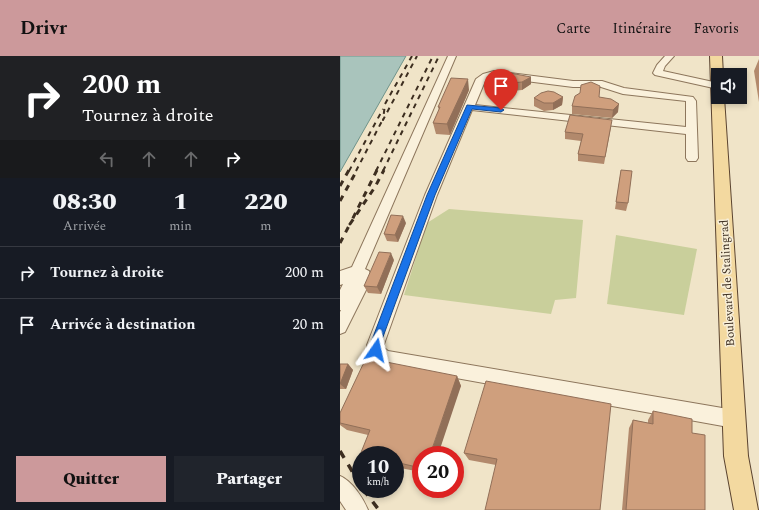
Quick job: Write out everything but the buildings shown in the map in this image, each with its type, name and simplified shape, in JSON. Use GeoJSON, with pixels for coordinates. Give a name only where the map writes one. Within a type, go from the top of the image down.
{"type":"FeatureCollection","features":[{"type":"Feature","properties":{"kind":"main road","name":"Boulevard de Stalingrad"},"geometry":{"type":"LineString","coordinates":[[716,56],[716,68]]}},
{"type":"Feature","properties":{"kind":"main road","name":"Boulevard de Stalingrad"},"geometry":{"type":"LineString","coordinates":[[718,104],[736,456],[746,510]]}},
{"type":"Feature","properties":{"kind":"street"},"geometry":{"type":"LineString","coordinates":[[340,304],[356,273],[452,56]]}},
{"type":"Feature","properties":{"kind":"street"},"geometry":{"type":"LineString","coordinates":[[670,56],[660,61],[658,73],[711,85]]}},
{"type":"Feature","properties":{"kind":"street"},"geometry":{"type":"LineString","coordinates":[[692,158],[690,99],[623,91],[602,84],[573,84],[489,75],[481,79],[431,195],[375,345],[376,350],[384,358],[734,419]]}},
{"type":"Feature","properties":{"kind":"street"},"geometry":{"type":"LineString","coordinates":[[469,106],[692,131]]}},
{"type":"Feature","properties":{"kind":"street"},"geometry":{"type":"LineString","coordinates":[[340,279],[347,273],[362,273],[365,278],[340,327]]}},
{"type":"Feature","properties":{"kind":"street"},"geometry":{"type":"LineString","coordinates":[[340,485],[358,510]]}},
{"type":"Feature","properties":{"kind":"green space"},"geometry":{"type":"Polygon","coordinates":[[[449,209],[583,220],[576,298],[555,300],[551,314],[404,295],[427,223],[449,209]]]}},
{"type":"Feature","properties":{"kind":"green space"},"geometry":{"type":"Polygon","coordinates":[[[616,235],[697,249],[684,315],[607,304],[616,235]]]}},
{"type":"Feature","properties":{"kind":"water"},"geometry":{"type":"Polygon","coordinates":[[[340,56],[406,56],[340,172],[340,56]]]}},
{"type":"Feature","properties":{"kind":"railway"},"geometry":{"type":"LineString","coordinates":[[412,56],[385,104],[383,120],[417,56]]}},
{"type":"Feature","properties":{"kind":"railway"},"geometry":{"type":"LineString","coordinates":[[376,171],[433,56]]}},
{"type":"Feature","properties":{"kind":"railway"},"geometry":{"type":"LineString","coordinates":[[383,171],[439,56]]}},
{"type":"Feature","properties":{"kind":"railway"},"geometry":{"type":"LineString","coordinates":[[349,171],[383,109]]}},
{"type":"Feature","properties":{"kind":"railway"},"geometry":{"type":"LineString","coordinates":[[356,171],[382,121]]}},
{"type":"Feature","properties":{"kind":"railway"},"geometry":{"type":"LineString","coordinates":[[340,186],[349,170]]}},
{"type":"Feature","properties":{"kind":"railway"},"geometry":{"type":"LineString","coordinates":[[340,201],[357,170]]}},
{"type":"Feature","properties":{"kind":"railway"},"geometry":{"type":"LineString","coordinates":[[350,224],[377,170]]}},
{"type":"Feature","properties":{"kind":"railway"},"geometry":{"type":"LineString","coordinates":[[350,224],[375,187],[384,170]]}},
{"type":"Feature","properties":{"kind":"railway"},"geometry":{"type":"LineString","coordinates":[[340,243],[350,224]]}},
{"type":"Feature","properties":{"kind":"railway"},"geometry":{"type":"LineString","coordinates":[[340,451],[352,471]]}},
{"type":"Feature","properties":{"kind":"railway"},"geometry":{"type":"LineString","coordinates":[[370,498],[379,510]]}},
{"type":"Feature","properties":{"kind":"route"},"geometry":{"type":"LineString","coordinates":[[376,350],[375,345],[431,195],[469,106],[501,110]]}}]}
